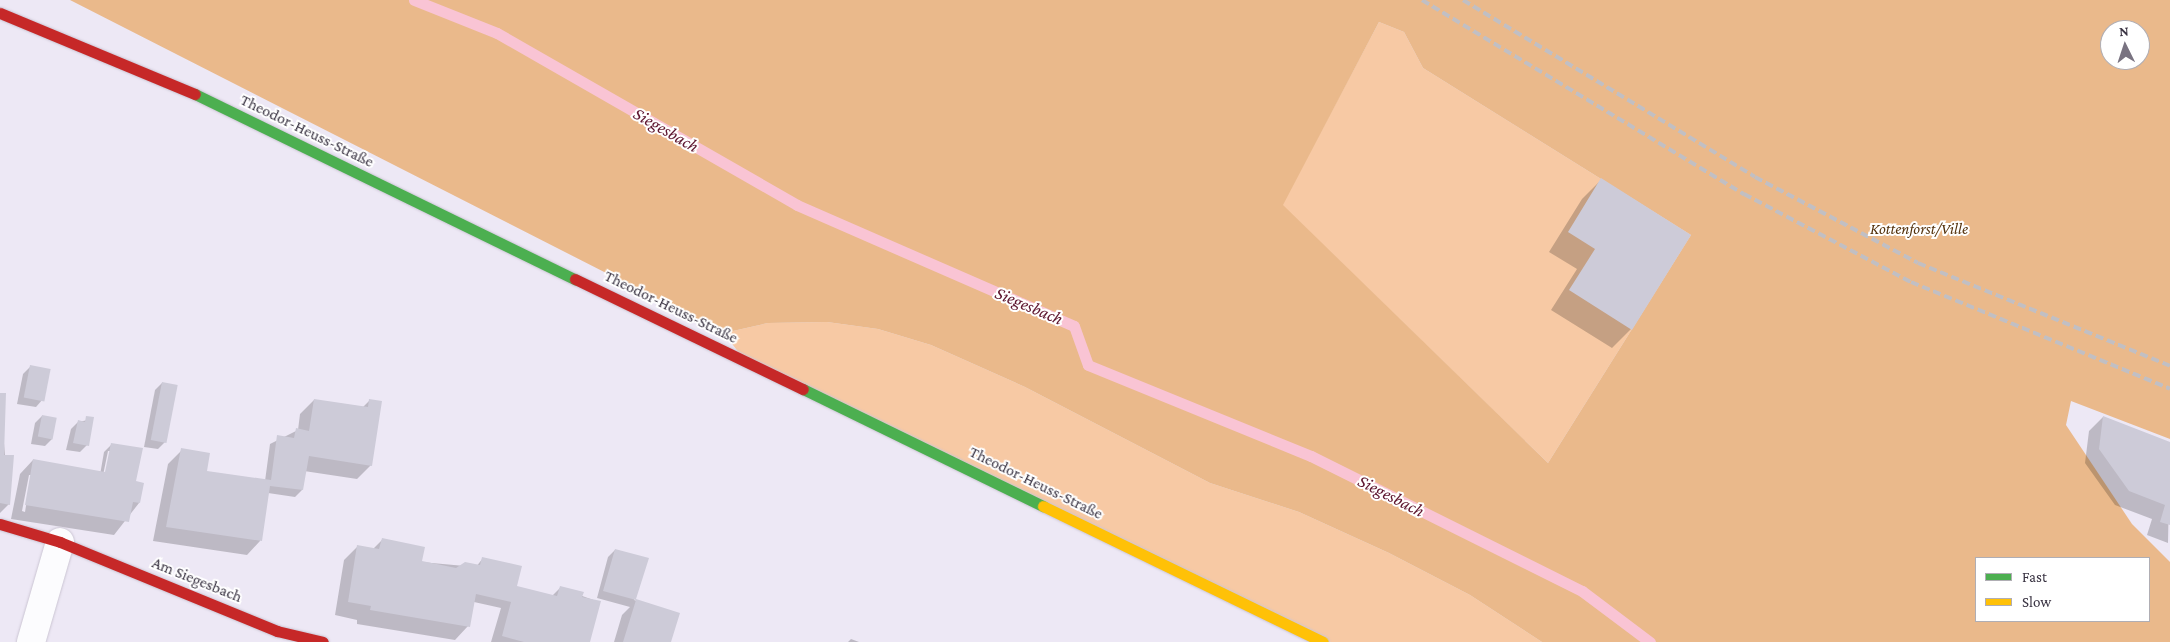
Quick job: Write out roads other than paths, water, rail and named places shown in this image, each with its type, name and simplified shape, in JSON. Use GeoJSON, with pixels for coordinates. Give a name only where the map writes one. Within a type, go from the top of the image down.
{"type":"FeatureCollection","features":[{"type":"Feature","properties":{"kind":"main road","name":"Theodor-Heuss-Straße"},"geometry":{"type":"LineString","coordinates":[[0,13],[192,94],[1323,642]]}},
{"type":"Feature","properties":{"kind":"main road","name":"Am Siegesbach"},"geometry":{"type":"LineString","coordinates":[[0,524],[60,542],[277,630],[323,642]]}},
{"type":"Feature","properties":{"kind":"street"},"geometry":{"type":"LineString","coordinates":[[31,642],[60,542]]}},
{"type":"Feature","properties":{"kind":"waterway","name":"Siegesbach"},"geometry":{"type":"LineString","coordinates":[[414,0],[497,33],[797,205],[1074,326],[1088,365],[1311,456],[1582,591],[1650,642]]}},
{"type":"Feature","properties":{"kind":"railway"},"geometry":{"type":"LineString","coordinates":[[1422,0],[1744,194],[1911,282],[2170,389]]}},
{"type":"Feature","properties":{"kind":"railway"},"geometry":{"type":"LineString","coordinates":[[1463,0],[1755,177],[1918,263],[2170,366]]}},
{"type":"Feature","properties":{"kind":"park label","name":"Kottenforst/Ville"},"geometry":{"type":"Point","coordinates":[1919,229]}}]}
